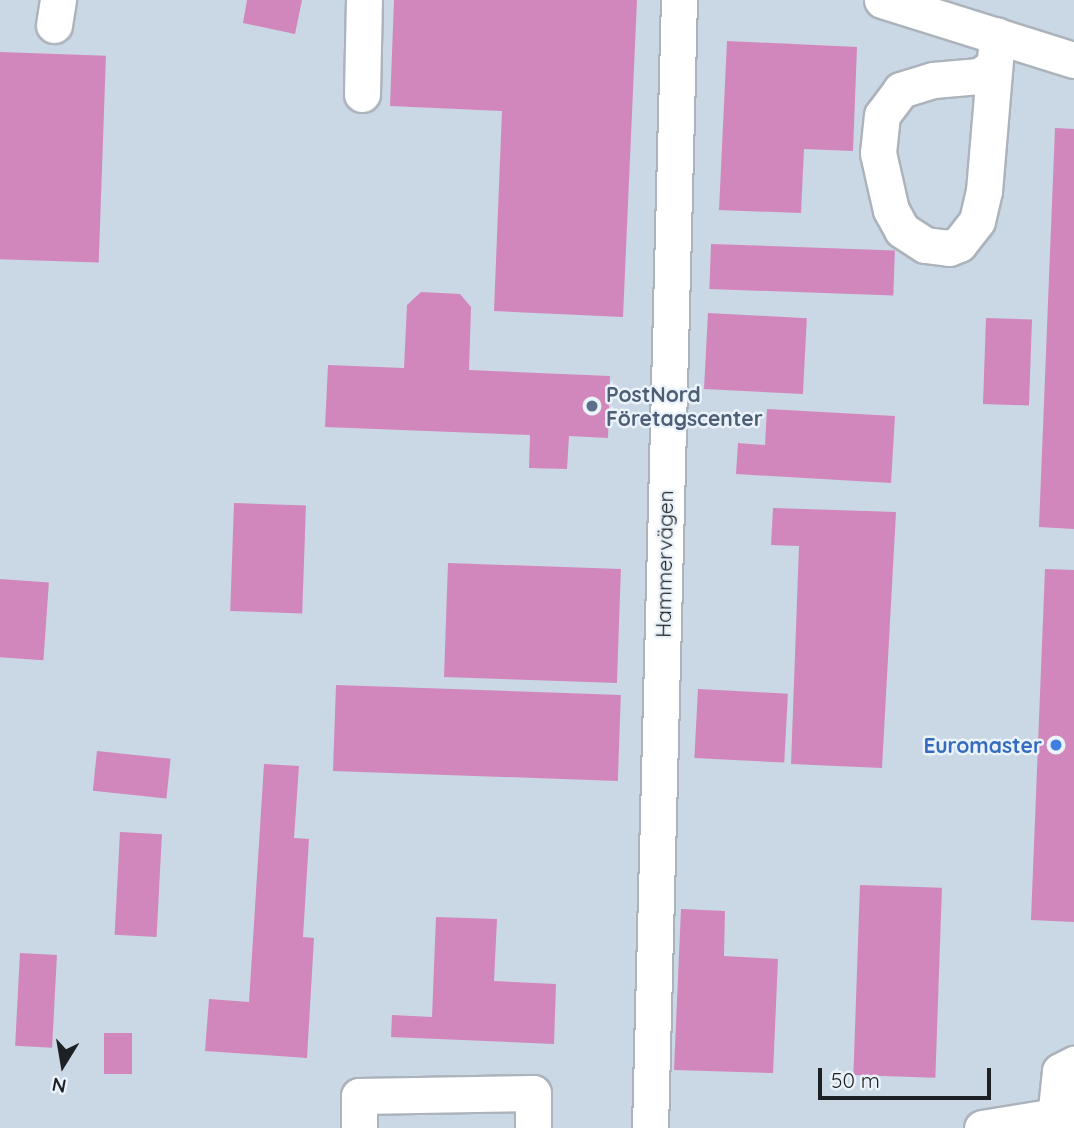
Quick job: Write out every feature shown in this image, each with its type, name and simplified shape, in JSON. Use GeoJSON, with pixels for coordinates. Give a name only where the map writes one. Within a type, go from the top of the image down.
{"type":"FeatureCollection","features":[{"type":"Feature","properties":{"kind":"street"},"geometry":{"type":"LineString","coordinates":[[362,94],[365,0]]}},
{"type":"Feature","properties":{"kind":"street","name":"Hammervägen"},"geometry":{"type":"LineString","coordinates":[[650,1128],[679,0]]}},
{"type":"Feature","properties":{"kind":"street"},"geometry":{"type":"LineString","coordinates":[[882,0],[996,51],[1074,60]]}},
{"type":"Feature","properties":{"kind":"street"},"geometry":{"type":"LineString","coordinates":[[996,51],[984,191],[977,221],[959,244],[949,248],[925,245],[902,229],[891,210],[878,153],[882,115],[901,90],[933,80],[979,76],[996,51]]}},
{"type":"Feature","properties":{"kind":"street"},"geometry":{"type":"LineString","coordinates":[[982,1128],[1064,1116],[1060,1071],[1074,1065]]}},
{"type":"Feature","properties":{"kind":"street"},"geometry":{"type":"LineString","coordinates":[[359,1128],[359,1096],[533,1093],[533,1128]]}},
{"type":"Feature","properties":{"kind":"shaded area"},"geometry":{"type":"Polygon","coordinates":[[[0,0],[1074,0],[1074,1097],[980,1110],[980,1128],[0,1128],[0,0]]]}},
{"type":"Feature","properties":{"kind":"building"},"geometry":{"type":"Polygon","coordinates":[[[247,0],[302,0],[295,34],[243,23],[247,0]]]}},
{"type":"Feature","properties":{"kind":"building"},"geometry":{"type":"Polygon","coordinates":[[[394,0],[637,0],[623,317],[494,311],[502,111],[390,106],[394,0]]]}},
{"type":"Feature","properties":{"kind":"building"},"geometry":{"type":"Polygon","coordinates":[[[727,41],[857,47],[853,151],[804,149],[801,213],[719,210],[727,41]]]}},
{"type":"Feature","properties":{"kind":"building"},"geometry":{"type":"Polygon","coordinates":[[[0,52],[106,56],[99,263],[0,259],[0,52]]]}},
{"type":"Feature","properties":{"kind":"building"},"geometry":{"type":"Polygon","coordinates":[[[1055,128],[1074,129],[1074,529],[1039,527],[1055,128]]]}},
{"type":"Feature","properties":{"kind":"building"},"geometry":{"type":"Polygon","coordinates":[[[711,244],[895,250],[893,295],[709,289],[711,244]]]}},
{"type":"Feature","properties":{"kind":"building"},"geometry":{"type":"Polygon","coordinates":[[[421,292],[460,294],[471,307],[469,370],[610,376],[608,438],[569,436],[567,469],[529,468],[530,435],[325,427],[328,365],[404,368],[407,305],[421,292]]]}},
{"type":"Feature","properties":{"kind":"building"},"geometry":{"type":"Polygon","coordinates":[[[708,313],[807,318],[803,394],[704,389],[708,313]]]}},
{"type":"Feature","properties":{"kind":"building"},"geometry":{"type":"Polygon","coordinates":[[[986,318],[1032,320],[1029,406],[983,404],[986,318]]]}},
{"type":"Feature","properties":{"kind":"building"},"geometry":{"type":"Polygon","coordinates":[[[767,409],[895,416],[891,483],[736,474],[738,443],[765,445],[767,409]]]}},
{"type":"Feature","properties":{"kind":"building"},"geometry":{"type":"Polygon","coordinates":[[[234,503],[306,506],[302,613],[230,611],[234,503]]]}},
{"type":"Feature","properties":{"kind":"building"},"geometry":{"type":"Polygon","coordinates":[[[773,508],[896,512],[882,768],[791,764],[799,546],[771,545],[773,508]]]}},
{"type":"Feature","properties":{"kind":"building"},"geometry":{"type":"Polygon","coordinates":[[[448,563],[621,569],[617,683],[444,677],[448,563]]]}},
{"type":"Feature","properties":{"kind":"building","name":"Euromaster"},"geometry":{"type":"Polygon","coordinates":[[[1045,569],[1074,570],[1074,922],[1031,920],[1045,569]]]}},
{"type":"Feature","properties":{"kind":"building"},"geometry":{"type":"Polygon","coordinates":[[[0,579],[49,582],[43,660],[0,657],[0,579]]]}},
{"type":"Feature","properties":{"kind":"building"},"geometry":{"type":"Polygon","coordinates":[[[336,685],[621,695],[618,781],[333,771],[336,685]]]}},
{"type":"Feature","properties":{"kind":"building"},"geometry":{"type":"Polygon","coordinates":[[[698,689],[788,694],[784,763],[694,758],[698,689]]]}},
{"type":"Feature","properties":{"kind":"building"},"geometry":{"type":"Polygon","coordinates":[[[97,751],[171,759],[166,799],[93,791],[97,751]]]}},
{"type":"Feature","properties":{"kind":"building"},"geometry":{"type":"Polygon","coordinates":[[[264,764],[299,766],[294,838],[309,839],[303,937],[314,938],[307,1058],[205,1051],[209,999],[249,1002],[264,764]]]}},
{"type":"Feature","properties":{"kind":"building"},"geometry":{"type":"Polygon","coordinates":[[[120,832],[162,834],[157,937],[115,935],[120,832]]]}},
{"type":"Feature","properties":{"kind":"building"},"geometry":{"type":"Polygon","coordinates":[[[860,885],[942,888],[935,1078],[853,1075],[860,885]]]}},
{"type":"Feature","properties":{"kind":"building"},"geometry":{"type":"Polygon","coordinates":[[[681,909],[725,911],[724,956],[778,959],[773,1073],[674,1070],[681,909]]]}},
{"type":"Feature","properties":{"kind":"building"},"geometry":{"type":"Polygon","coordinates":[[[436,917],[497,919],[494,981],[556,984],[554,1044],[391,1037],[392,1015],[432,1017],[436,917]]]}},
{"type":"Feature","properties":{"kind":"building"},"geometry":{"type":"Polygon","coordinates":[[[20,953],[57,955],[52,1048],[15,1046],[20,953]]]}},
{"type":"Feature","properties":{"kind":"building"},"geometry":{"type":"Polygon","coordinates":[[[104,1033],[132,1033],[132,1074],[104,1074],[104,1033]]]}},
{"type":"Feature","properties":{"kind":"place","name":"PostNord Företagscenter"},"geometry":{"type":"Point","coordinates":[592,406]}},
{"type":"Feature","properties":{"kind":"place","name":"Euromaster"},"geometry":{"type":"Point","coordinates":[1056,745]}}]}
